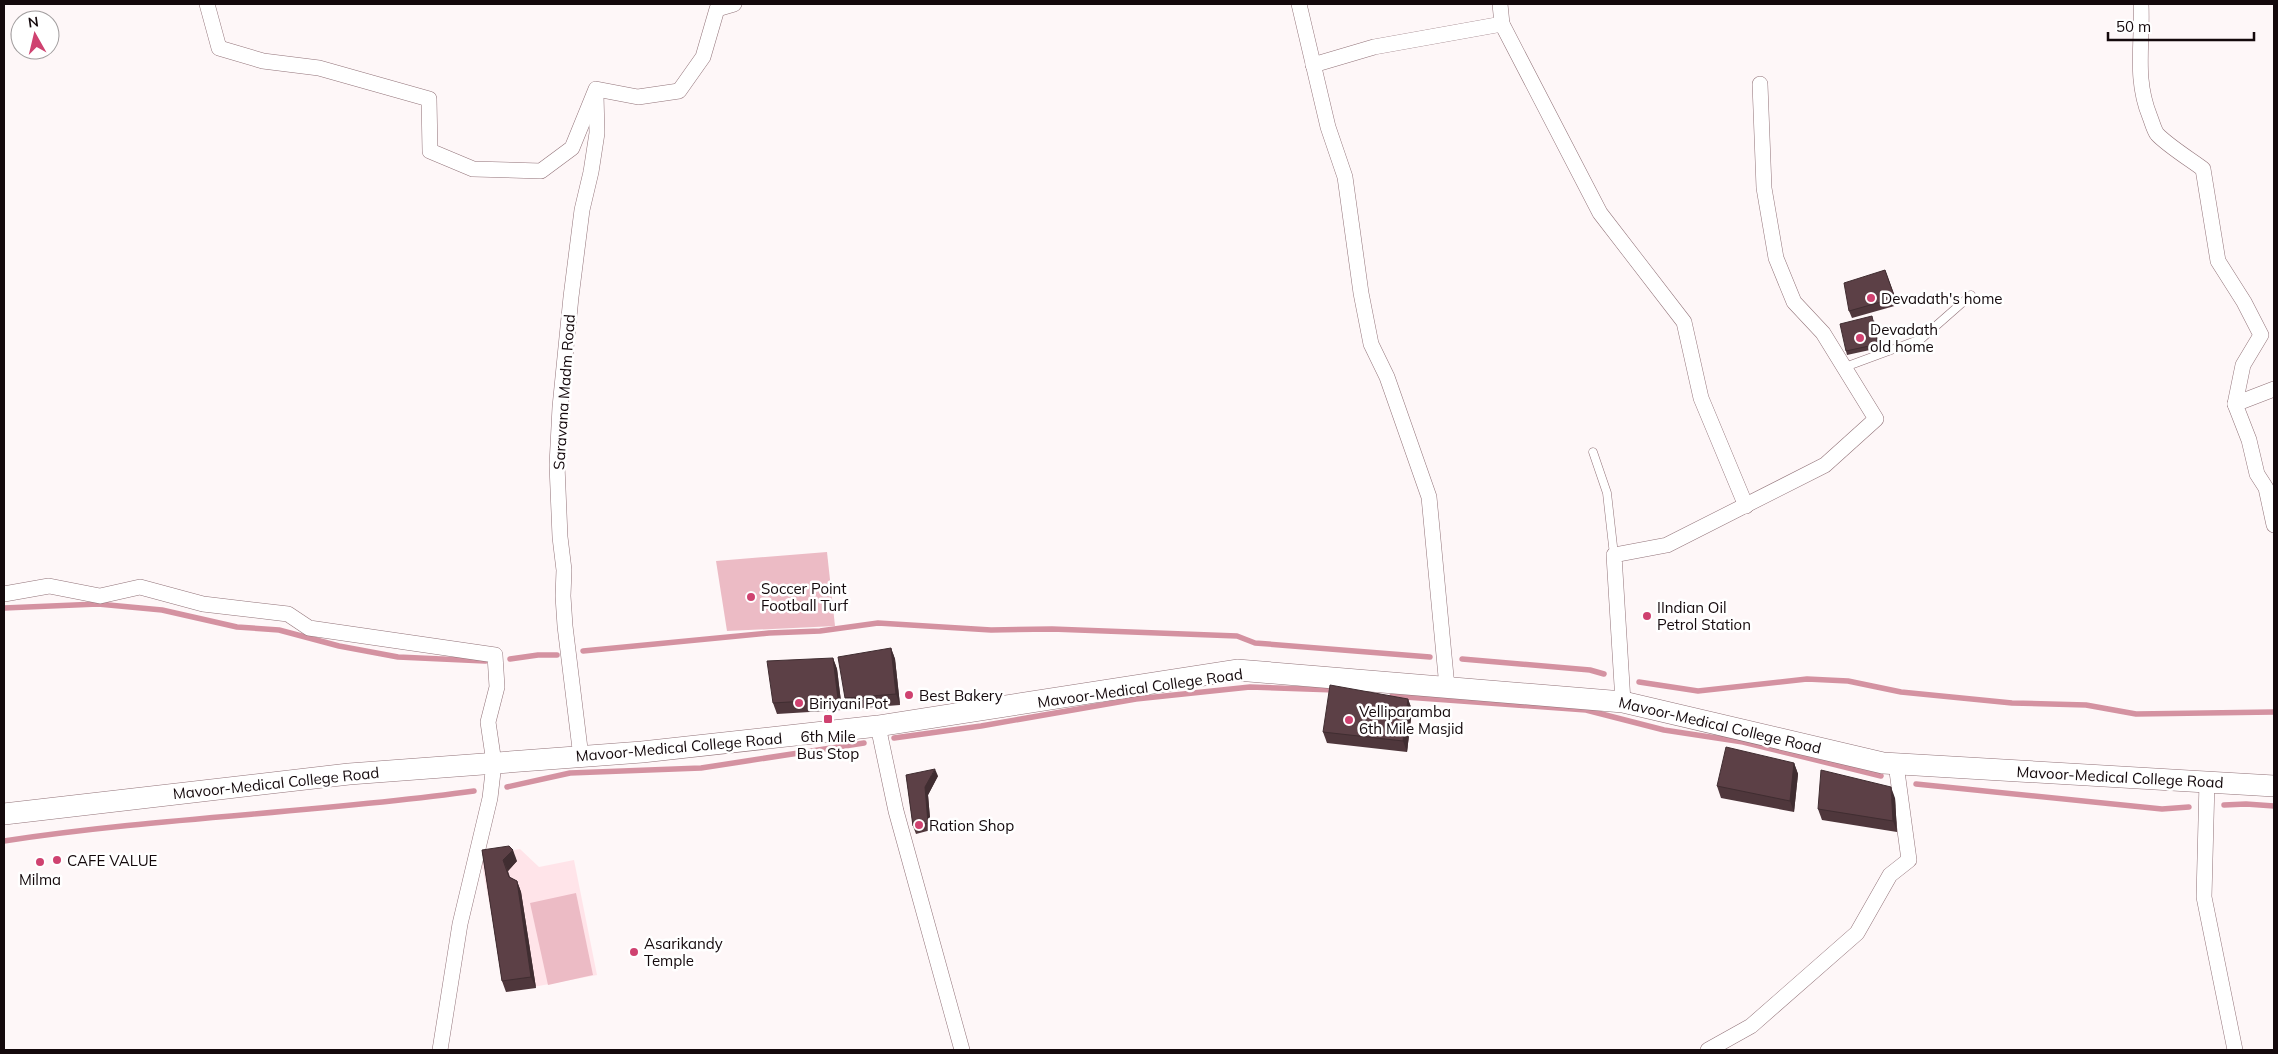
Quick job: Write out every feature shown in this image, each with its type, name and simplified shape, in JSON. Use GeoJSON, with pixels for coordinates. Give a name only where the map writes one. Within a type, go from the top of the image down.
{"type":"FeatureCollection","features":[{"type":"Feature","properties":{"kind":"main road","name":"Mavoor-Medical College Road"},"geometry":{"type":"LineString","coordinates":[[4,814],[349,774],[581,757],[878,726],[1237,670],[1623,702],[1883,763],[2274,786]]}},
{"type":"Feature","properties":{"kind":"street"},"geometry":{"type":"LineString","coordinates":[[207,4],[218,48],[263,61],[319,68],[430,98],[430,151],[473,169],[541,171],[572,148],[596,89],[638,97],[679,91],[703,57],[717,9],[734,4]]}},
{"type":"Feature","properties":{"kind":"street"},"geometry":{"type":"LineString","coordinates":[[1300,4],[1328,127],[1345,177],[1361,293],[1371,344],[1387,377],[1429,497],[1447,687]]}},
{"type":"Feature","properties":{"kind":"street"},"geometry":{"type":"LineString","coordinates":[[1500,4],[1502,24],[1600,214],[1684,322],[1701,398],[1746,506]]}},
{"type":"Feature","properties":{"kind":"street"},"geometry":{"type":"LineString","coordinates":[[2141,4],[2140,87],[2146,107],[2157,134],[2203,170],[2218,261],[2244,302],[2260,335],[2243,365],[2235,404],[2249,440],[2257,474],[2266,488],[2274,525]]}},
{"type":"Feature","properties":{"kind":"street"},"geometry":{"type":"LineString","coordinates":[[1313,65],[1374,47],[1502,24]]}},
{"type":"Feature","properties":{"kind":"street"},"geometry":{"type":"LineString","coordinates":[[1623,702],[1614,555],[1667,545],[1746,506],[1824,465],[1876,418],[1823,333],[1794,302],[1776,258],[1764,188],[1760,84]]}},
{"type":"Feature","properties":{"kind":"street","name":"Saravana Madm Road"},"geometry":{"type":"LineString","coordinates":[[581,757],[565,626],[558,464],[560,407],[569,315],[582,210],[591,172],[597,133],[596,89]]}},
{"type":"Feature","properties":{"kind":"street"},"geometry":{"type":"LineString","coordinates":[[2235,404],[2274,389]]}},
{"type":"Feature","properties":{"kind":"street"},"geometry":{"type":"LineString","coordinates":[[4,594],[49,586],[100,596],[140,587],[203,604],[288,614],[310,628],[495,655],[497,687],[488,722],[494,763],[490,798],[470,877],[452,968],[440,1050]]}},
{"type":"Feature","properties":{"kind":"street"},"geometry":{"type":"LineString","coordinates":[[878,726],[896,811],[962,1050]]}},
{"type":"Feature","properties":{"kind":"street"},"geometry":{"type":"LineString","coordinates":[[1708,1050],[1751,1026],[1856,933],[1890,875],[1909,860],[1896,764]]}},
{"type":"Feature","properties":{"kind":"street"},"geometry":{"type":"LineString","coordinates":[[2207,782],[2204,897],[2235,1050]]}},
{"type":"Feature","properties":{"kind":"lane"},"geometry":{"type":"LineString","coordinates":[[1844,367],[1921,339],[1971,296]]}},
{"type":"Feature","properties":{"kind":"lane"},"geometry":{"type":"LineString","coordinates":[[1593,452],[1607,493],[1614,555]]}},
{"type":"Feature","properties":{"kind":"shaded area"},"geometry":{"type":"Polygon","coordinates":[[[827,552],[835,626],[727,631],[716,561],[827,552]]]}},
{"type":"Feature","properties":{"kind":"shaded area"},"geometry":{"type":"Polygon","coordinates":[[[520,849],[539,867],[574,860],[597,975],[507,992],[480,856],[520,849]]]}},
{"type":"Feature","properties":{"kind":"shaded area"},"geometry":{"type":"Polygon","coordinates":[[[576,893],[593,975],[548,985],[530,903],[576,893]]]}},
{"type":"Feature","properties":{"kind":"building","name":"Devadath's home"},"geometry":{"type":"Polygon","coordinates":[[[1885,270],[1895,298],[1849,311],[1844,283],[1885,270]]]}},
{"type":"Feature","properties":{"kind":"building","name":"Devadath old home"},"geometry":{"type":"Polygon","coordinates":[[[1872,316],[1878,344],[1846,351],[1840,324],[1872,316]]]}},
{"type":"Feature","properties":{"kind":"building"},"geometry":{"type":"Polygon","coordinates":[[[891,648],[896,694],[845,698],[838,657],[891,648]]]}},
{"type":"Feature","properties":{"kind":"building"},"geometry":{"type":"Polygon","coordinates":[[[833,658],[838,699],[773,703],[767,661],[833,658]]]}},
{"type":"Feature","properties":{"kind":"building"},"geometry":{"type":"Polygon","coordinates":[[[1330,685],[1408,699],[1403,741],[1323,732],[1330,685]]]}},
{"type":"Feature","properties":{"kind":"building"},"geometry":{"type":"Polygon","coordinates":[[[1726,747],[1794,763],[1790,801],[1717,786],[1726,747]]]}},
{"type":"Feature","properties":{"kind":"building"},"geometry":{"type":"Polygon","coordinates":[[[935,769],[925,787],[928,823],[913,826],[906,775],[935,769]]]}},
{"type":"Feature","properties":{"kind":"building"},"geometry":{"type":"Polygon","coordinates":[[[1821,770],[1891,787],[1893,821],[1818,809],[1821,770]]]}},
{"type":"Feature","properties":{"kind":"building"},"geometry":{"type":"Polygon","coordinates":[[[509,846],[513,850],[503,860],[509,877],[517,881],[531,977],[502,981],[482,850],[509,846]]]}},
{"type":"Feature","properties":{"kind":"waterway"},"geometry":{"type":"LineString","coordinates":[[4,608],[98,604],[162,610],[237,627],[279,630],[339,646],[398,657],[485,661]]}},
{"type":"Feature","properties":{"kind":"waterway"},"geometry":{"type":"LineString","coordinates":[[583,651],[769,633],[820,631],[878,623],[991,630],[1052,629],[1237,636],[1255,643],[1430,657]]}},
{"type":"Feature","properties":{"kind":"waterway"},"geometry":{"type":"LineString","coordinates":[[510,659],[538,655],[557,655]]}},
{"type":"Feature","properties":{"kind":"waterway"},"geometry":{"type":"LineString","coordinates":[[1462,659],[1590,670],[1604,674]]}},
{"type":"Feature","properties":{"kind":"waterway"},"geometry":{"type":"LineString","coordinates":[[1639,682],[1698,691],[1807,679],[1848,681],[1901,692],[2012,703],[2086,705],[2136,714],[2274,712]]}},
{"type":"Feature","properties":{"kind":"waterway"},"geometry":{"type":"LineString","coordinates":[[894,738],[981,726],[1136,699],[1250,687],[1335,690]]}},
{"type":"Feature","properties":{"kind":"waterway"},"geometry":{"type":"LineString","coordinates":[[1392,696],[1586,710],[1664,730],[1743,742],[1881,776]]}},
{"type":"Feature","properties":{"kind":"waterway"},"geometry":{"type":"LineString","coordinates":[[507,787],[570,773],[701,768],[864,743]]}},
{"type":"Feature","properties":{"kind":"waterway"},"geometry":{"type":"LineString","coordinates":[[1916,784],[2162,809],[2189,807]]}},
{"type":"Feature","properties":{"kind":"waterway"},"geometry":{"type":"LineString","coordinates":[[4,841],[121,826],[357,805],[474,791]]}},
{"type":"Feature","properties":{"kind":"waterway"},"geometry":{"type":"LineString","coordinates":[[2224,805],[2274,806]]}},
{"type":"Feature","properties":{"kind":"place","name":"Devadath's home"},"geometry":{"type":"Point","coordinates":[1871,298]}},
{"type":"Feature","properties":{"kind":"place","name":"Devadath old home"},"geometry":{"type":"Point","coordinates":[1860,338]}},
{"type":"Feature","properties":{"kind":"place","name":"Soccer Point Football Turf"},"geometry":{"type":"Point","coordinates":[751,597]}},
{"type":"Feature","properties":{"kind":"place","name":"IIndian Oil Petrol Station"},"geometry":{"type":"Point","coordinates":[1647,616]}},
{"type":"Feature","properties":{"kind":"place","name":"Best Bakery"},"geometry":{"type":"Point","coordinates":[909,695]}},
{"type":"Feature","properties":{"kind":"place","name":"Biriyani Pot"},"geometry":{"type":"Point","coordinates":[799,703]}},
{"type":"Feature","properties":{"kind":"place","name":"6th Mile Bus Stop"},"geometry":{"type":"Point","coordinates":[828,719]}},
{"type":"Feature","properties":{"kind":"place","name":"Velliparamba 6th Mile Masjid"},"geometry":{"type":"Point","coordinates":[1349,720]}},
{"type":"Feature","properties":{"kind":"place","name":"Ration Shop"},"geometry":{"type":"Point","coordinates":[919,825]}},
{"type":"Feature","properties":{"kind":"place","name":"CAFE VALUE"},"geometry":{"type":"Point","coordinates":[57,860]}},
{"type":"Feature","properties":{"kind":"place","name":"Milma"},"geometry":{"type":"Point","coordinates":[40,862]}},
{"type":"Feature","properties":{"kind":"place","name":"Asarikandy Temple"},"geometry":{"type":"Point","coordinates":[634,952]}}]}
